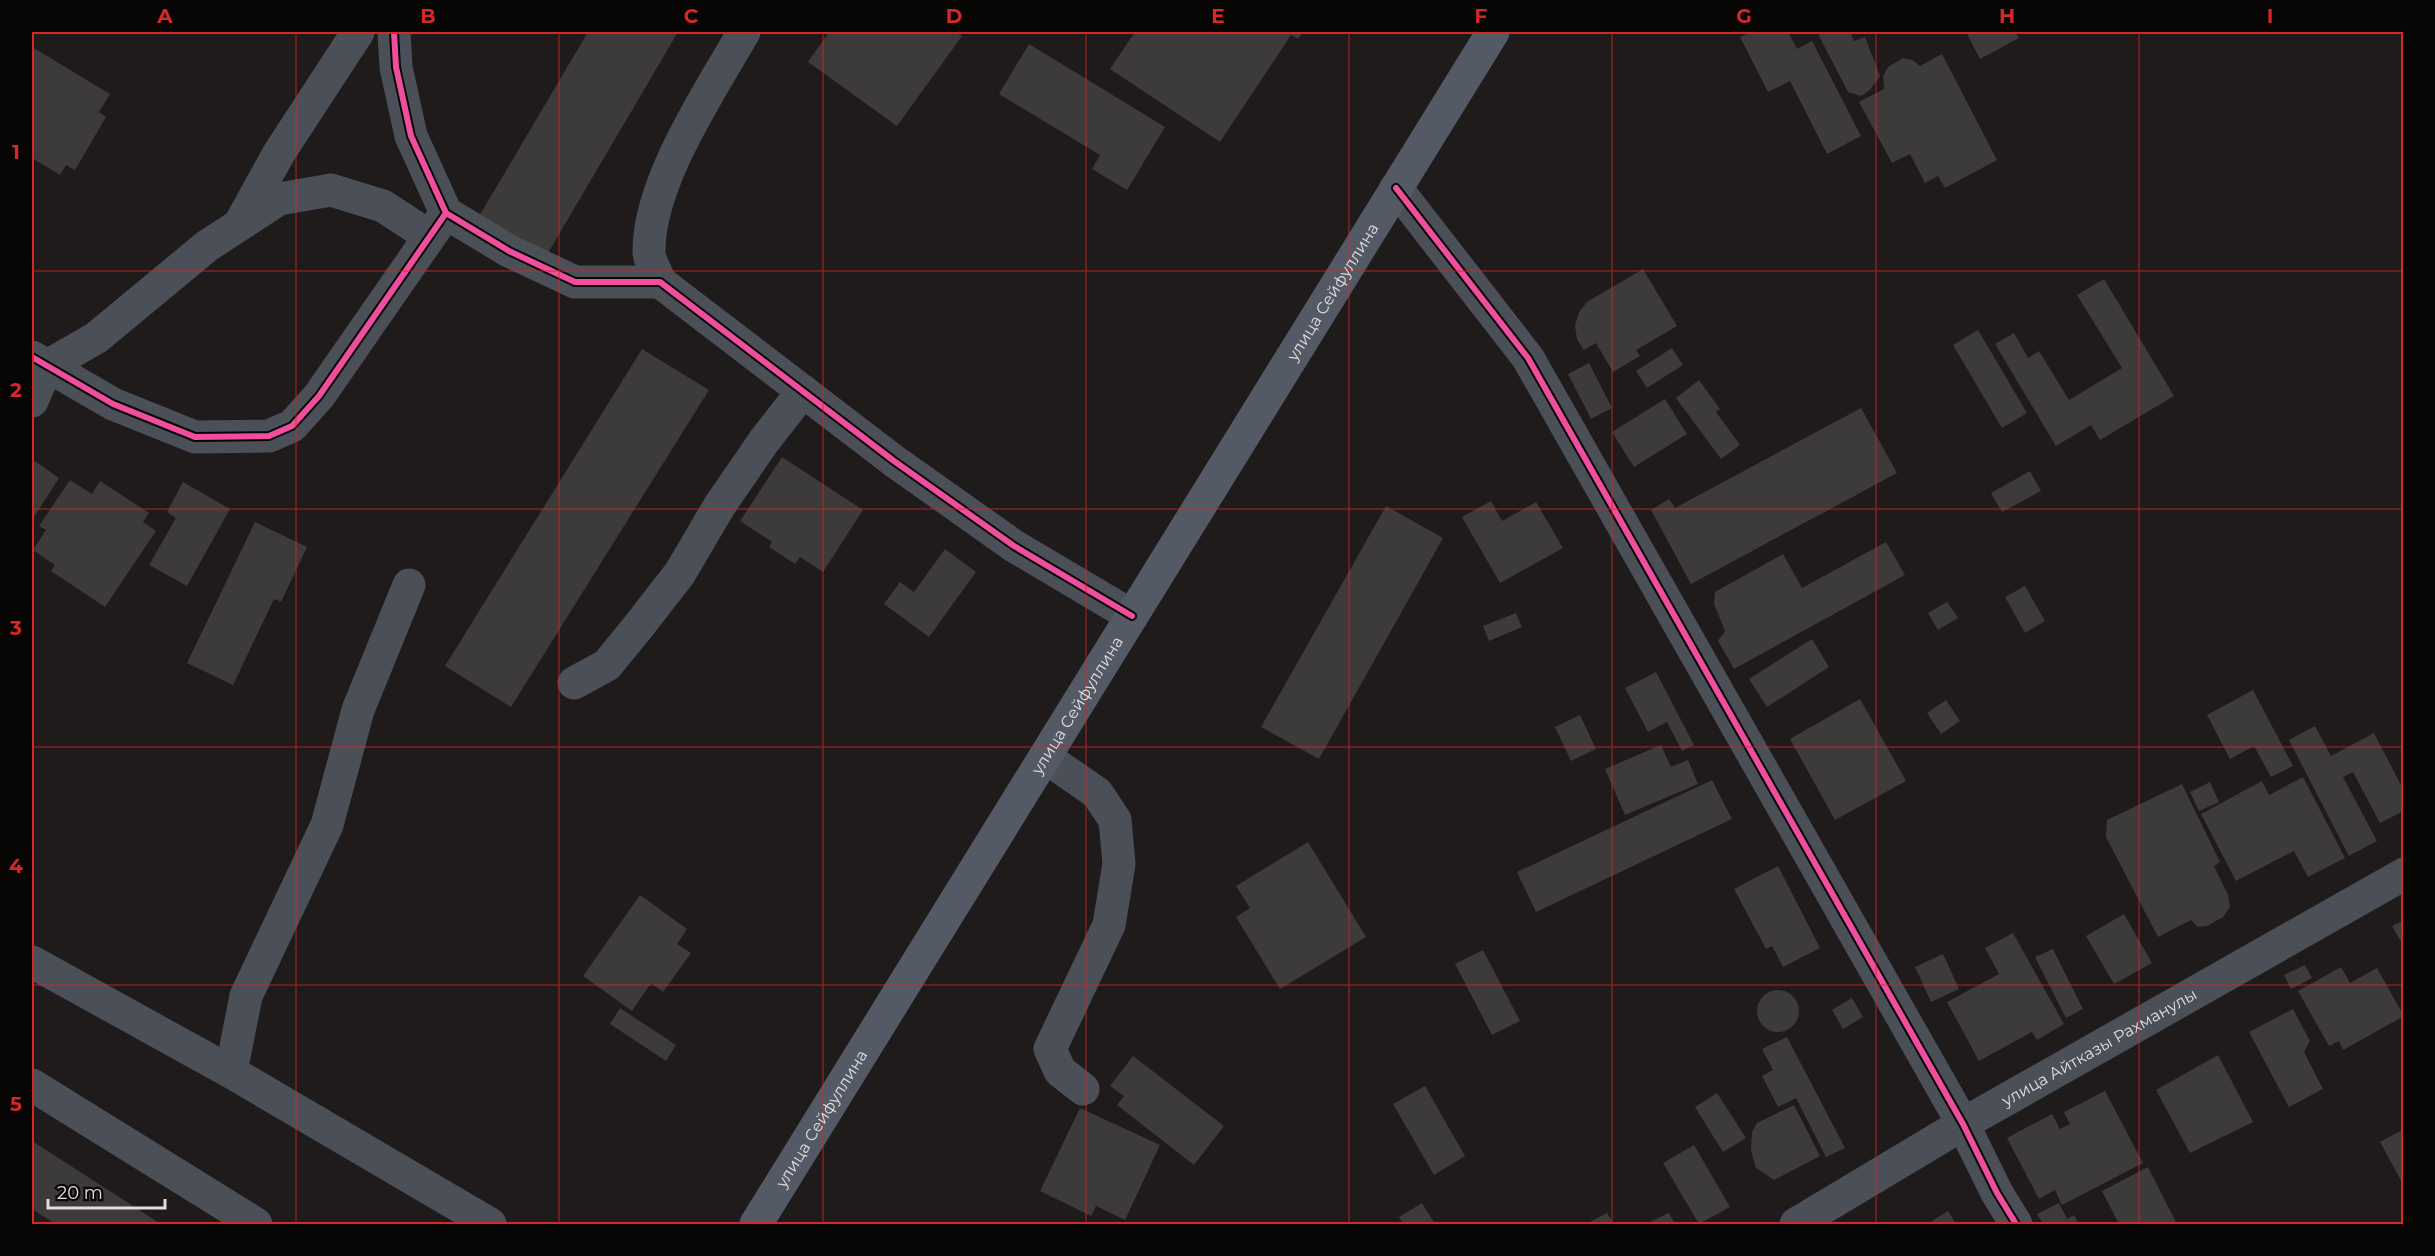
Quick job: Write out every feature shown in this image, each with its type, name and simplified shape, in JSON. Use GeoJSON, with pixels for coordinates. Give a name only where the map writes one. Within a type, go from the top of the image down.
{"type":"FeatureCollection","features":[{"type":"Feature","properties":{"kind":"main road","name":"улица Сейфуллина"},"geometry":{"type":"LineString","coordinates":[[756,1224],[1493,32]]}},
{"type":"Feature","properties":{"kind":"street"},"geometry":{"type":"LineString","coordinates":[[240,225],[279,153],[358,32]]}},
{"type":"Feature","properties":{"kind":"street"},"geometry":{"type":"LineString","coordinates":[[394,32],[396,67],[411,136],[437,225]]}},
{"type":"Feature","properties":{"kind":"street"},"geometry":{"type":"LineString","coordinates":[[744,32],[688,129],[656,201],[649,254],[660,282],[894,460],[1014,546],[1132,616]]}},
{"type":"Feature","properties":{"kind":"street"},"geometry":{"type":"LineString","coordinates":[[1396,188],[1528,358],[1963,1124],[1997,1193],[2016,1224]]}},
{"type":"Feature","properties":{"kind":"street"},"geometry":{"type":"LineString","coordinates":[[39,361],[96,338],[207,246],[279,199],[330,190],[383,206],[509,251],[575,282],[660,282]]}},
{"type":"Feature","properties":{"kind":"street"},"geometry":{"type":"LineString","coordinates":[[39,361],[113,404],[195,437],[269,436],[292,426],[319,396],[437,225]]}},
{"type":"Feature","properties":{"kind":"street"},"geometry":{"type":"LineString","coordinates":[[32,401],[39,361]]}},
{"type":"Feature","properties":{"kind":"street"},"geometry":{"type":"LineString","coordinates":[[574,683],[607,665],[645,618],[680,573],[720,505],[764,441],[803,391]]}},
{"type":"Feature","properties":{"kind":"street"},"geometry":{"type":"LineString","coordinates":[[231,1072],[246,996],[327,825],[358,710],[409,585]]}},
{"type":"Feature","properties":{"kind":"street"},"geometry":{"type":"LineString","coordinates":[[1045,757],[1097,793],[1115,820],[1119,864],[1109,925],[1050,1049],[1060,1071],[1083,1089]]}},
{"type":"Feature","properties":{"kind":"street","name":"улица Айтказы Рахманулы"},"geometry":{"type":"LineString","coordinates":[[1796,1224],[1963,1124],[2403,874]]}},
{"type":"Feature","properties":{"kind":"street"},"geometry":{"type":"LineString","coordinates":[[32,962],[231,1072],[490,1224]]}},
{"type":"Feature","properties":{"kind":"street"},"geometry":{"type":"LineString","coordinates":[[32,1085],[256,1224]]}},
{"type":"Feature","properties":{"kind":"building"},"geometry":{"type":"Polygon","coordinates":[[[588,32],[678,32],[545,258],[478,218],[588,32]]]}},
{"type":"Feature","properties":{"kind":"building"},"geometry":{"type":"Polygon","coordinates":[[[829,32],[956,32],[962,36],[897,126],[808,62],[829,32]]]}},
{"type":"Feature","properties":{"kind":"building"},"geometry":{"type":"Polygon","coordinates":[[[1135,32],[1303,32],[1298,39],[1291,35],[1220,142],[1110,69],[1135,32]]]}},
{"type":"Feature","properties":{"kind":"building"},"geometry":{"type":"Polygon","coordinates":[[[1751,32],[1788,32],[1797,49],[1812,41],[1861,136],[1827,154],[1790,81],[1768,92],[1740,37],[1751,32]]]}},
{"type":"Feature","properties":{"kind":"building"},"geometry":{"type":"Polygon","coordinates":[[[1820,32],[1850,32],[1854,41],[1865,37],[1880,76],[1870,90],[1861,96],[1848,92],[1819,36],[1820,32]]]}},
{"type":"Feature","properties":{"kind":"building"},"geometry":{"type":"Polygon","coordinates":[[[1966,32],[2015,32],[2019,38],[1980,59],[1966,32]]]}},
{"type":"Feature","properties":{"kind":"building"},"geometry":{"type":"Polygon","coordinates":[[[1029,44],[1165,127],[1127,190],[1092,169],[1100,155],[999,94],[1029,44]]]}},
{"type":"Feature","properties":{"kind":"building"},"geometry":{"type":"Polygon","coordinates":[[[32,47],[110,94],[99,112],[106,117],[75,170],[66,165],[60,175],[32,158],[32,47]]]}},
{"type":"Feature","properties":{"kind":"building"},"geometry":{"type":"Polygon","coordinates":[[[1942,54],[1997,160],[1945,188],[1938,176],[1925,183],[1910,154],[1892,163],[1859,102],[1884,89],[1883,76],[1888,67],[1903,58],[1912,60],[1920,66],[1942,54]]]}},
{"type":"Feature","properties":{"kind":"building"},"geometry":{"type":"Polygon","coordinates":[[[1643,269],[1677,326],[1636,350],[1640,356],[1613,372],[1596,343],[1584,350],[1577,339],[1575,326],[1579,312],[1587,302],[1643,269]]]}},
{"type":"Feature","properties":{"kind":"building"},"geometry":{"type":"Polygon","coordinates":[[[2104,279],[2174,396],[2100,440],[2091,425],[2056,446],[1995,344],[2014,333],[2028,358],[2039,351],[2069,400],[2122,368],[2077,295],[2104,279]]]}},
{"type":"Feature","properties":{"kind":"building"},"geometry":{"type":"Polygon","coordinates":[[[1978,330],[2027,413],[2002,428],[1953,345],[1978,330]]]}},
{"type":"Feature","properties":{"kind":"building"},"geometry":{"type":"Polygon","coordinates":[[[1672,348],[1683,365],[1647,388],[1636,371],[1672,348]]]}},
{"type":"Feature","properties":{"kind":"building"},"geometry":{"type":"Polygon","coordinates":[[[642,349],[709,390],[511,707],[445,666],[642,349]]]}},
{"type":"Feature","properties":{"kind":"building"},"geometry":{"type":"Polygon","coordinates":[[[1589,363],[1612,408],[1591,419],[1568,374],[1589,363]]]}},
{"type":"Feature","properties":{"kind":"building"},"geometry":{"type":"Polygon","coordinates":[[[1699,380],[1720,409],[1716,412],[1740,445],[1721,459],[1676,398],[1699,380]]]}},
{"type":"Feature","properties":{"kind":"building"},"geometry":{"type":"Polygon","coordinates":[[[1665,399],[1687,434],[1634,467],[1612,432],[1665,399]]]}},
{"type":"Feature","properties":{"kind":"building"},"geometry":{"type":"Polygon","coordinates":[[[1861,408],[1897,473],[1691,584],[1651,510],[1669,499],[1675,508],[1861,408]]]}},
{"type":"Feature","properties":{"kind":"building"},"geometry":{"type":"Polygon","coordinates":[[[782,457],[863,510],[823,572],[800,557],[795,564],[769,547],[772,542],[740,521],[782,457]]]}},
{"type":"Feature","properties":{"kind":"building"},"geometry":{"type":"Polygon","coordinates":[[[32,459],[59,478],[32,520],[32,459]]]}},
{"type":"Feature","properties":{"kind":"building"},"geometry":{"type":"Polygon","coordinates":[[[2030,471],[2041,491],[2002,512],[1991,493],[2030,471]]]}},
{"type":"Feature","properties":{"kind":"building"},"geometry":{"type":"Polygon","coordinates":[[[70,480],[92,494],[100,481],[149,513],[143,522],[156,531],[105,607],[51,571],[55,565],[33,550],[46,530],[39,526],[70,480]]]}},
{"type":"Feature","properties":{"kind":"building"},"geometry":{"type":"Polygon","coordinates":[[[183,482],[230,509],[187,586],[149,565],[176,518],[167,512],[183,482]]]}},
{"type":"Feature","properties":{"kind":"building"},"geometry":{"type":"Polygon","coordinates":[[[1491,501],[1502,521],[1536,502],[1563,548],[1500,583],[1462,517],[1491,501]]]}},
{"type":"Feature","properties":{"kind":"building"},"geometry":{"type":"Polygon","coordinates":[[[1386,506],[1443,538],[1319,759],[1261,727],[1386,506]]]}},
{"type":"Feature","properties":{"kind":"building"},"geometry":{"type":"Polygon","coordinates":[[[255,522],[307,547],[281,602],[274,599],[233,685],[187,663],[255,522]]]}},
{"type":"Feature","properties":{"kind":"building"},"geometry":{"type":"Polygon","coordinates":[[[1886,542],[1905,575],[1734,669],[1718,641],[1725,631],[1714,604],[1715,592],[1783,554],[1802,588],[1886,542]]]}},
{"type":"Feature","properties":{"kind":"building"},"geometry":{"type":"Polygon","coordinates":[[[945,549],[976,572],[929,637],[884,604],[900,582],[914,592],[945,549]]]}},
{"type":"Feature","properties":{"kind":"building"},"geometry":{"type":"Polygon","coordinates":[[[2025,586],[2045,621],[2025,633],[2005,597],[2025,586]]]}},
{"type":"Feature","properties":{"kind":"building"},"geometry":{"type":"Polygon","coordinates":[[[1947,602],[1958,618],[1938,630],[1928,613],[1947,602]]]}},
{"type":"Feature","properties":{"kind":"building"},"geometry":{"type":"Polygon","coordinates":[[[1516,613],[1522,627],[1489,641],[1483,626],[1516,613]]]}},
{"type":"Feature","properties":{"kind":"building"},"geometry":{"type":"Polygon","coordinates":[[[1812,639],[1829,667],[1767,707],[1749,679],[1812,639]]]}},
{"type":"Feature","properties":{"kind":"building"},"geometry":{"type":"Polygon","coordinates":[[[1656,672],[1694,745],[1682,751],[1667,722],[1648,732],[1625,688],[1656,672]]]}},
{"type":"Feature","properties":{"kind":"building"},"geometry":{"type":"Polygon","coordinates":[[[2253,690],[2293,766],[2271,777],[2254,746],[2230,759],[2207,715],[2253,690]]]}},
{"type":"Feature","properties":{"kind":"building"},"geometry":{"type":"Polygon","coordinates":[[[1860,699],[1906,781],[1835,820],[1790,739],[1860,699]]]}},
{"type":"Feature","properties":{"kind":"building"},"geometry":{"type":"Polygon","coordinates":[[[1946,700],[1960,721],[1941,734],[1927,713],[1946,700]]]}},
{"type":"Feature","properties":{"kind":"building"},"geometry":{"type":"Polygon","coordinates":[[[1580,715],[1596,749],[1571,761],[1555,727],[1580,715]]]}},
{"type":"Feature","properties":{"kind":"building"},"geometry":{"type":"Polygon","coordinates":[[[2315,726],[2331,756],[2374,733],[2404,791],[2404,811],[2380,823],[2353,772],[2343,777],[2377,841],[2349,856],[2289,740],[2315,726]]]}},
{"type":"Feature","properties":{"kind":"building"},"geometry":{"type":"Polygon","coordinates":[[[1661,745],[1671,767],[1688,760],[1698,784],[1625,815],[1605,769],[1661,745]]]}},
{"type":"Feature","properties":{"kind":"building"},"geometry":{"type":"Polygon","coordinates":[[[2303,777],[2345,858],[2308,877],[2294,851],[2236,881],[2201,814],[2262,781],[2269,795],[2303,777]]]}},
{"type":"Feature","properties":{"kind":"building"},"geometry":{"type":"Polygon","coordinates":[[[1712,780],[1732,819],[1536,912],[1517,872],[1712,780]]]}},
{"type":"Feature","properties":{"kind":"building"},"geometry":{"type":"Polygon","coordinates":[[[2210,782],[2219,802],[2199,811],[2190,792],[2210,782]]]}},
{"type":"Feature","properties":{"kind":"building"},"geometry":{"type":"Polygon","coordinates":[[[2182,784],[2220,862],[2214,866],[2228,895],[2230,907],[2223,917],[2207,926],[2198,927],[2191,920],[2158,937],[2106,837],[2107,820],[2182,784]]]}},
{"type":"Feature","properties":{"kind":"building"},"geometry":{"type":"Polygon","coordinates":[[[1308,842],[1366,937],[1280,989],[1236,917],[1250,908],[1236,886],[1308,842]]]}},
{"type":"Feature","properties":{"kind":"building"},"geometry":{"type":"Polygon","coordinates":[[[1778,866],[1820,948],[1783,967],[1772,946],[1766,949],[1734,889],[1778,866]]]}},
{"type":"Feature","properties":{"kind":"building"},"geometry":{"type":"Polygon","coordinates":[[[640,895],[687,929],[677,944],[691,953],[663,992],[651,983],[632,1011],[583,976],[640,895]]]}},
{"type":"Feature","properties":{"kind":"building"},"geometry":{"type":"Polygon","coordinates":[[[2124,914],[2152,963],[2114,984],[2086,936],[2124,914]]]}},
{"type":"Feature","properties":{"kind":"building"},"geometry":{"type":"Polygon","coordinates":[[[2404,920],[2404,947],[2392,926],[2404,920]]]}},
{"type":"Feature","properties":{"kind":"building"},"geometry":{"type":"Polygon","coordinates":[[[2013,933],[2064,1024],[2037,1040],[2032,1032],[1979,1061],[1947,1002],[1999,974],[1985,948],[2013,933]]]}},
{"type":"Feature","properties":{"kind":"building"},"geometry":{"type":"Polygon","coordinates":[[[2053,949],[2083,1009],[2066,1018],[2035,957],[2053,949]]]}},
{"type":"Feature","properties":{"kind":"building"},"geometry":{"type":"Polygon","coordinates":[[[1483,950],[1520,1021],[1492,1035],[1455,964],[1483,950]]]}},
{"type":"Feature","properties":{"kind":"building"},"geometry":{"type":"Polygon","coordinates":[[[1943,954],[1959,989],[1931,1002],[1915,967],[1943,954]]]}},
{"type":"Feature","properties":{"kind":"building"},"geometry":{"type":"Polygon","coordinates":[[[2305,965],[2312,978],[2291,989],[2284,975],[2305,965]]]}},
{"type":"Feature","properties":{"kind":"building"},"geometry":{"type":"Polygon","coordinates":[[[2341,967],[2350,983],[2377,968],[2404,1016],[2343,1050],[2339,1041],[2329,1046],[2298,991],[2341,967]]]}},
{"type":"Feature","properties":{"kind":"building"},"geometry":{"type":"Polygon","coordinates":[[[1778,990],[1793,996],[1799,1011],[1793,1026],[1778,1032],[1763,1026],[1757,1011],[1763,996],[1778,990]]]}},
{"type":"Feature","properties":{"kind":"building"},"geometry":{"type":"Polygon","coordinates":[[[1852,998],[1863,1017],[1843,1029],[1832,1010],[1852,998]]]}},
{"type":"Feature","properties":{"kind":"building"},"geometry":{"type":"Polygon","coordinates":[[[620,1008],[676,1045],[666,1061],[610,1024],[620,1008]]]}},
{"type":"Feature","properties":{"kind":"building"},"geometry":{"type":"Polygon","coordinates":[[[2293,1009],[2310,1041],[2304,1052],[2323,1089],[2289,1107],[2249,1032],[2293,1009]]]}},
{"type":"Feature","properties":{"kind":"building"},"geometry":{"type":"Polygon","coordinates":[[[1787,1037],[1845,1148],[1826,1157],[1796,1098],[1778,1107],[1762,1076],[1773,1070],[1762,1049],[1787,1037]]]}},
{"type":"Feature","properties":{"kind":"building"},"geometry":{"type":"Polygon","coordinates":[[[2218,1055],[2253,1122],[2190,1153],[2156,1090],[2218,1055]]]}},
{"type":"Feature","properties":{"kind":"building"},"geometry":{"type":"Polygon","coordinates":[[[1133,1056],[1224,1126],[1194,1165],[1117,1105],[1124,1096],[1110,1086],[1133,1056]]]}},
{"type":"Feature","properties":{"kind":"building"},"geometry":{"type":"Polygon","coordinates":[[[1425,1086],[1465,1156],[1434,1175],[1393,1104],[1425,1086]]]}},
{"type":"Feature","properties":{"kind":"building"},"geometry":{"type":"Polygon","coordinates":[[[2105,1091],[2143,1163],[2062,1205],[2055,1190],[2039,1199],[2007,1138],[2052,1114],[2060,1129],[2070,1124],[2064,1112],[2105,1091]]]}},
{"type":"Feature","properties":{"kind":"building"},"geometry":{"type":"Polygon","coordinates":[[[1717,1093],[1746,1138],[1723,1152],[1695,1107],[1717,1093]]]}},
{"type":"Feature","properties":{"kind":"building"},"geometry":{"type":"Polygon","coordinates":[[[1794,1105],[1820,1156],[1774,1180],[1756,1168],[1751,1151],[1752,1132],[1757,1123],[1794,1105]]]}},
{"type":"Feature","properties":{"kind":"building"},"geometry":{"type":"Polygon","coordinates":[[[1080,1108],[1160,1145],[1125,1220],[1096,1206],[1091,1216],[1040,1191],[1080,1108]]]}},
{"type":"Feature","properties":{"kind":"building"},"geometry":{"type":"Polygon","coordinates":[[[2404,1129],[2404,1186],[2380,1142],[2404,1129]]]}},
{"type":"Feature","properties":{"kind":"building"},"geometry":{"type":"Polygon","coordinates":[[[32,1141],[161,1224],[55,1224],[32,1209],[32,1141]]]}},
{"type":"Feature","properties":{"kind":"building"},"geometry":{"type":"Polygon","coordinates":[[[1694,1145],[1730,1207],[1699,1224],[1663,1163],[1694,1145]]]}},
{"type":"Feature","properties":{"kind":"building"},"geometry":{"type":"Polygon","coordinates":[[[2148,1167],[2177,1224],[2119,1224],[2102,1191],[2148,1167]]]}},
{"type":"Feature","properties":{"kind":"building"},"geometry":{"type":"Polygon","coordinates":[[[1422,1203],[1435,1224],[1403,1224],[1399,1217],[1422,1203]]]}},
{"type":"Feature","properties":{"kind":"building"},"geometry":{"type":"Polygon","coordinates":[[[2059,1203],[2067,1219],[2074,1215],[2079,1224],[2043,1224],[2037,1214],[2059,1203]]]}},
{"type":"Feature","properties":{"kind":"building"},"geometry":{"type":"Polygon","coordinates":[[[1948,1211],[1956,1224],[1927,1224],[1948,1211]]]}},
{"type":"Feature","properties":{"kind":"building"},"geometry":{"type":"Polygon","coordinates":[[[1607,1213],[1614,1224],[1586,1224],[1607,1213]]]}},
{"type":"Feature","properties":{"kind":"building"},"geometry":{"type":"Polygon","coordinates":[[[1669,1213],[1675,1224],[1645,1224],[1669,1213]]]}},
{"type":"Feature","properties":{"kind":"cycle path"},"geometry":{"type":"LineString","coordinates":[[394,32],[396,67],[411,136],[446,213],[509,251],[575,282],[660,282],[894,461],[1014,546],[1132,616]]}},
{"type":"Feature","properties":{"kind":"cycle path"},"geometry":{"type":"LineString","coordinates":[[1396,188],[1528,358],[1963,1124],[1997,1193],[2016,1224]]}},
{"type":"Feature","properties":{"kind":"cycle path"},"geometry":{"type":"LineString","coordinates":[[32,357],[113,404],[195,437],[269,436],[292,426],[319,396],[446,213]]}}]}
